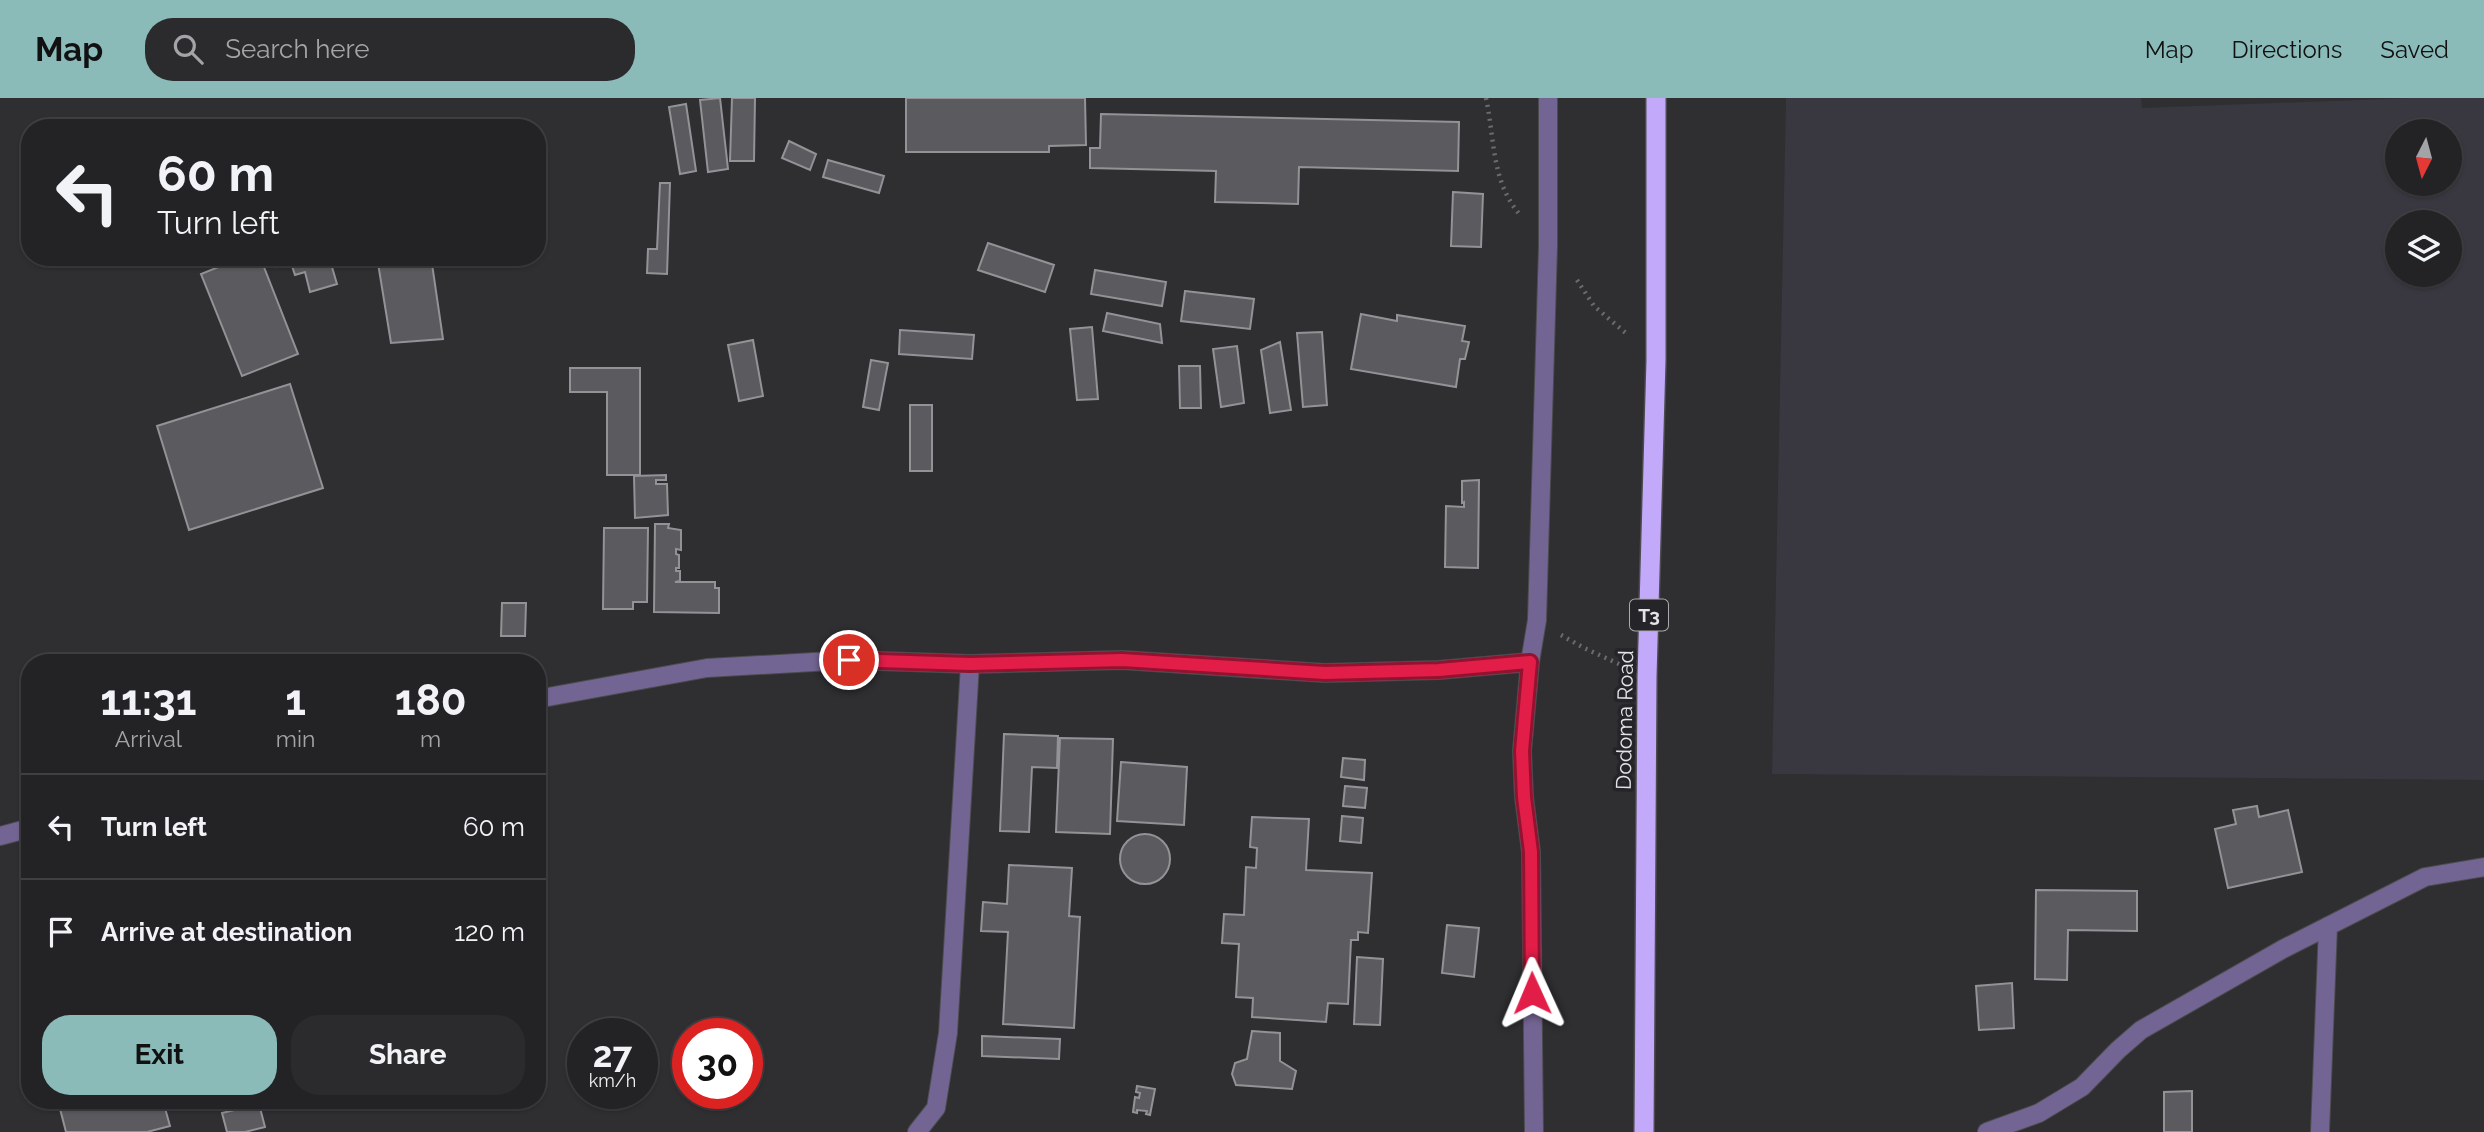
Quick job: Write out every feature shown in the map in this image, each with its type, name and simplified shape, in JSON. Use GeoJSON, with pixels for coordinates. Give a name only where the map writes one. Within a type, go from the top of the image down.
{"type":"FeatureCollection","features":[{"type":"Feature","properties":{"kind":"highway","name":"Dodoma Road"},"geometry":{"type":"LineString","coordinates":[[1644,1132],[1647,677],[1656,360],[1657,98]]}},
{"type":"Feature","properties":{"kind":"street"},"geometry":{"type":"LineString","coordinates":[[1534,1132],[1531,852],[1522,751],[1530,662],[1537,620],[1548,246],[1548,98]]}},
{"type":"Feature","properties":{"kind":"street"},"geometry":{"type":"LineString","coordinates":[[546,697],[707,668],[849,660],[970,664],[1122,660],[1325,673],[1439,670],[1530,662]]}},
{"type":"Feature","properties":{"kind":"street"},"geometry":{"type":"LineString","coordinates":[[917,1132],[936,1108],[948,1033],[970,664]]}},
{"type":"Feature","properties":{"kind":"street"},"geometry":{"type":"LineString","coordinates":[[0,836],[21,830]]}},
{"type":"Feature","properties":{"kind":"street"},"geometry":{"type":"LineString","coordinates":[[1987,1132],[2039,1113],[2082,1087],[2141,1030],[2328,926],[2425,877],[2484,867]]}},
{"type":"Feature","properties":{"kind":"street"},"geometry":{"type":"LineString","coordinates":[[2320,1132],[2328,926]]}},
{"type":"Feature","properties":{"kind":"path"},"geometry":{"type":"LineString","coordinates":[[1486,98],[1501,187],[1511,205],[1573,275],[1594,306],[1656,360]]}},
{"type":"Feature","properties":{"kind":"path"},"geometry":{"type":"LineString","coordinates":[[1537,620],[1584,648],[1647,677]]}},
{"type":"Feature","properties":{"kind":"shaded area"},"geometry":{"type":"Polygon","coordinates":[[[1786,98],[2141,98],[2142,108],[2410,98],[2484,98],[2484,780],[1772,774],[1786,98]]]}},
{"type":"Feature","properties":{"kind":"building"},"geometry":{"type":"Polygon","coordinates":[[[720,98],[728,169],[708,172],[700,100],[720,98]]]}},
{"type":"Feature","properties":{"kind":"building"},"geometry":{"type":"Polygon","coordinates":[[[732,98],[755,98],[754,161],[730,161],[732,98]]]}},
{"type":"Feature","properties":{"kind":"building"},"geometry":{"type":"Polygon","coordinates":[[[906,98],[1085,98],[1086,145],[1049,146],[1049,152],[906,152],[906,98]]]}},
{"type":"Feature","properties":{"kind":"building"},"geometry":{"type":"Polygon","coordinates":[[[686,104],[696,171],[680,174],[669,107],[686,104]]]}},
{"type":"Feature","properties":{"kind":"building"},"geometry":{"type":"Polygon","coordinates":[[[1101,114],[1459,122],[1458,171],[1299,167],[1298,204],[1215,202],[1216,171],[1090,168],[1090,148],[1100,148],[1101,114]]]}},
{"type":"Feature","properties":{"kind":"building"},"geometry":{"type":"Polygon","coordinates":[[[789,141],[816,154],[810,170],[782,158],[789,141]]]}},
{"type":"Feature","properties":{"kind":"building"},"geometry":{"type":"Polygon","coordinates":[[[828,160],[884,176],[879,193],[823,177],[828,160]]]}},
{"type":"Feature","properties":{"kind":"building"},"geometry":{"type":"Polygon","coordinates":[[[660,183],[670,183],[667,274],[647,273],[648,249],[657,249],[660,183]]]}},
{"type":"Feature","properties":{"kind":"building"},"geometry":{"type":"Polygon","coordinates":[[[1453,192],[1483,194],[1481,247],[1451,246],[1453,192]]]}},
{"type":"Feature","properties":{"kind":"building"},"geometry":{"type":"Polygon","coordinates":[[[988,243],[1054,265],[1045,292],[978,270],[988,243]]]}},
{"type":"Feature","properties":{"kind":"building"},"geometry":{"type":"Polygon","coordinates":[[[221,266],[264,266],[298,354],[242,376],[201,274],[221,266]]]}},
{"type":"Feature","properties":{"kind":"building"},"geometry":{"type":"Polygon","coordinates":[[[292,266],[332,266],[337,284],[310,292],[305,272],[295,275],[292,266]]]}},
{"type":"Feature","properties":{"kind":"building"},"geometry":{"type":"Polygon","coordinates":[[[378,266],[432,266],[443,339],[391,343],[378,266]]]}},
{"type":"Feature","properties":{"kind":"building"},"geometry":{"type":"Polygon","coordinates":[[[1095,270],[1166,282],[1162,306],[1091,294],[1095,270]]]}},
{"type":"Feature","properties":{"kind":"building"},"geometry":{"type":"Polygon","coordinates":[[[1185,291],[1254,299],[1250,329],[1181,321],[1185,291]]]}},
{"type":"Feature","properties":{"kind":"building"},"geometry":{"type":"Polygon","coordinates":[[[1107,313],[1160,324],[1162,343],[1103,331],[1107,313]]]}},
{"type":"Feature","properties":{"kind":"building"},"geometry":{"type":"Polygon","coordinates":[[[1361,314],[1397,321],[1397,315],[1465,326],[1462,341],[1469,342],[1465,359],[1460,359],[1456,387],[1351,369],[1361,314]]]}},
{"type":"Feature","properties":{"kind":"building"},"geometry":{"type":"Polygon","coordinates":[[[1092,327],[1098,399],[1077,400],[1070,329],[1092,327]]]}},
{"type":"Feature","properties":{"kind":"building"},"geometry":{"type":"Polygon","coordinates":[[[900,330],[974,335],[972,359],[899,354],[900,330]]]}},
{"type":"Feature","properties":{"kind":"building"},"geometry":{"type":"Polygon","coordinates":[[[1322,332],[1327,405],[1303,407],[1297,333],[1322,332]]]}},
{"type":"Feature","properties":{"kind":"building"},"geometry":{"type":"Polygon","coordinates":[[[753,340],[763,396],[739,401],[728,345],[753,340]]]}},
{"type":"Feature","properties":{"kind":"building"},"geometry":{"type":"Polygon","coordinates":[[[1280,342],[1291,410],[1270,413],[1261,350],[1280,342]]]}},
{"type":"Feature","properties":{"kind":"building"},"geometry":{"type":"Polygon","coordinates":[[[1237,346],[1244,403],[1221,407],[1213,349],[1237,346]]]}},
{"type":"Feature","properties":{"kind":"building"},"geometry":{"type":"Polygon","coordinates":[[[871,360],[888,363],[879,410],[863,407],[871,360]]]}},
{"type":"Feature","properties":{"kind":"building"},"geometry":{"type":"Polygon","coordinates":[[[1179,366],[1200,366],[1201,408],[1180,408],[1179,366]]]}},
{"type":"Feature","properties":{"kind":"building"},"geometry":{"type":"Polygon","coordinates":[[[570,368],[640,368],[640,475],[607,475],[607,392],[570,392],[570,368]]]}},
{"type":"Feature","properties":{"kind":"building"},"geometry":{"type":"Polygon","coordinates":[[[290,384],[323,488],[189,530],[157,426],[290,384]]]}},
{"type":"Feature","properties":{"kind":"building"},"geometry":{"type":"Polygon","coordinates":[[[910,405],[932,405],[932,471],[910,471],[910,405]]]}},
{"type":"Feature","properties":{"kind":"building"},"geometry":{"type":"Polygon","coordinates":[[[666,475],[666,480],[656,480],[656,484],[667,484],[668,515],[635,518],[634,476],[666,475]]]}},
{"type":"Feature","properties":{"kind":"building"},"geometry":{"type":"Polygon","coordinates":[[[1479,480],[1478,568],[1445,567],[1446,506],[1464,507],[1462,481],[1479,480]]]}},
{"type":"Feature","properties":{"kind":"building"},"geometry":{"type":"Polygon","coordinates":[[[655,524],[669,524],[668,528],[681,530],[681,550],[676,549],[679,568],[676,568],[676,571],[680,571],[680,581],[675,582],[715,582],[715,588],[719,588],[719,613],[654,612],[655,524]]]}},
{"type":"Feature","properties":{"kind":"building"},"geometry":{"type":"Polygon","coordinates":[[[604,528],[648,528],[647,602],[633,602],[633,609],[603,609],[604,528]]]}},
{"type":"Feature","properties":{"kind":"building"},"geometry":{"type":"Polygon","coordinates":[[[502,603],[526,603],[525,636],[501,636],[502,603]]]}},
{"type":"Feature","properties":{"kind":"building"},"geometry":{"type":"Polygon","coordinates":[[[1004,734],[1058,736],[1057,768],[1032,767],[1029,832],[1000,831],[1004,734]]]}},
{"type":"Feature","properties":{"kind":"building"},"geometry":{"type":"Polygon","coordinates":[[[1060,738],[1113,739],[1110,834],[1056,832],[1060,738]]]}},
{"type":"Feature","properties":{"kind":"building"},"geometry":{"type":"Polygon","coordinates":[[[1343,758],[1365,760],[1364,780],[1341,777],[1343,758]]]}},
{"type":"Feature","properties":{"kind":"building"},"geometry":{"type":"Polygon","coordinates":[[[1121,762],[1187,767],[1184,825],[1117,821],[1121,762]]]}},
{"type":"Feature","properties":{"kind":"building"},"geometry":{"type":"Polygon","coordinates":[[[1345,786],[1367,788],[1365,808],[1343,806],[1345,786]]]}},
{"type":"Feature","properties":{"kind":"building"},"geometry":{"type":"Polygon","coordinates":[[[2257,806],[2259,817],[2288,810],[2302,872],[2228,888],[2215,829],[2236,824],[2233,810],[2257,806]]]}},
{"type":"Feature","properties":{"kind":"building"},"geometry":{"type":"Polygon","coordinates":[[[1342,816],[1363,818],[1361,843],[1340,841],[1342,816]]]}},
{"type":"Feature","properties":{"kind":"building"},"geometry":{"type":"Polygon","coordinates":[[[1252,817],[1309,819],[1306,870],[1372,873],[1368,933],[1358,932],[1358,940],[1351,940],[1348,1004],[1328,1003],[1326,1022],[1252,1017],[1253,998],[1236,997],[1239,944],[1222,943],[1224,914],[1244,915],[1246,867],[1256,868],[1257,848],[1250,847],[1252,817]]]}},
{"type":"Feature","properties":{"kind":"building"},"geometry":{"type":"Polygon","coordinates":[[[1145,834],[1163,841],[1170,859],[1163,877],[1145,884],[1127,877],[1120,859],[1127,841],[1145,834]]]}},
{"type":"Feature","properties":{"kind":"building"},"geometry":{"type":"Polygon","coordinates":[[[1009,865],[1072,868],[1069,916],[1080,917],[1074,1028],[1003,1024],[1008,932],[981,931],[983,902],[1007,904],[1009,865]]]}},
{"type":"Feature","properties":{"kind":"building"},"geometry":{"type":"Polygon","coordinates":[[[2036,890],[2137,891],[2137,931],[2068,930],[2067,980],[2035,979],[2036,890]]]}},
{"type":"Feature","properties":{"kind":"building"},"geometry":{"type":"Polygon","coordinates":[[[1447,925],[1479,928],[1474,977],[1442,973],[1447,925]]]}},
{"type":"Feature","properties":{"kind":"building"},"geometry":{"type":"Polygon","coordinates":[[[1357,957],[1383,959],[1380,1025],[1354,1024],[1357,957]]]}},
{"type":"Feature","properties":{"kind":"building"},"geometry":{"type":"Polygon","coordinates":[[[2012,983],[2014,1028],[1979,1030],[1976,986],[2012,983]]]}},
{"type":"Feature","properties":{"kind":"building"},"geometry":{"type":"Polygon","coordinates":[[[1252,1031],[1280,1033],[1280,1061],[1296,1071],[1292,1089],[1236,1085],[1232,1074],[1235,1063],[1247,1059],[1252,1031]]]}},
{"type":"Feature","properties":{"kind":"building"},"geometry":{"type":"Polygon","coordinates":[[[982,1036],[1060,1039],[1059,1059],[982,1056],[982,1036]]]}},
{"type":"Feature","properties":{"kind":"building"},"geometry":{"type":"Polygon","coordinates":[[[1137,1086],[1155,1089],[1150,1115],[1146,1114],[1147,1111],[1133,1112],[1135,1097],[1139,1098],[1140,1093],[1136,1092],[1137,1086]]]}},
{"type":"Feature","properties":{"kind":"building"},"geometry":{"type":"Polygon","coordinates":[[[2192,1091],[2192,1132],[2164,1132],[2164,1092],[2192,1091]]]}},
{"type":"Feature","properties":{"kind":"building"},"geometry":{"type":"Polygon","coordinates":[[[60,1109],[165,1109],[170,1126],[147,1132],[66,1132],[60,1109]]]}},
{"type":"Feature","properties":{"kind":"building"},"geometry":{"type":"Polygon","coordinates":[[[238,1109],[260,1109],[265,1127],[245,1132],[227,1132],[222,1113],[238,1109]]]}},
{"type":"Feature","properties":{"kind":"route"},"geometry":{"type":"LineString","coordinates":[[849,660],[970,664],[1122,660],[1325,673],[1439,670],[1530,662],[1522,751],[1531,852],[1532,993]]}}]}
